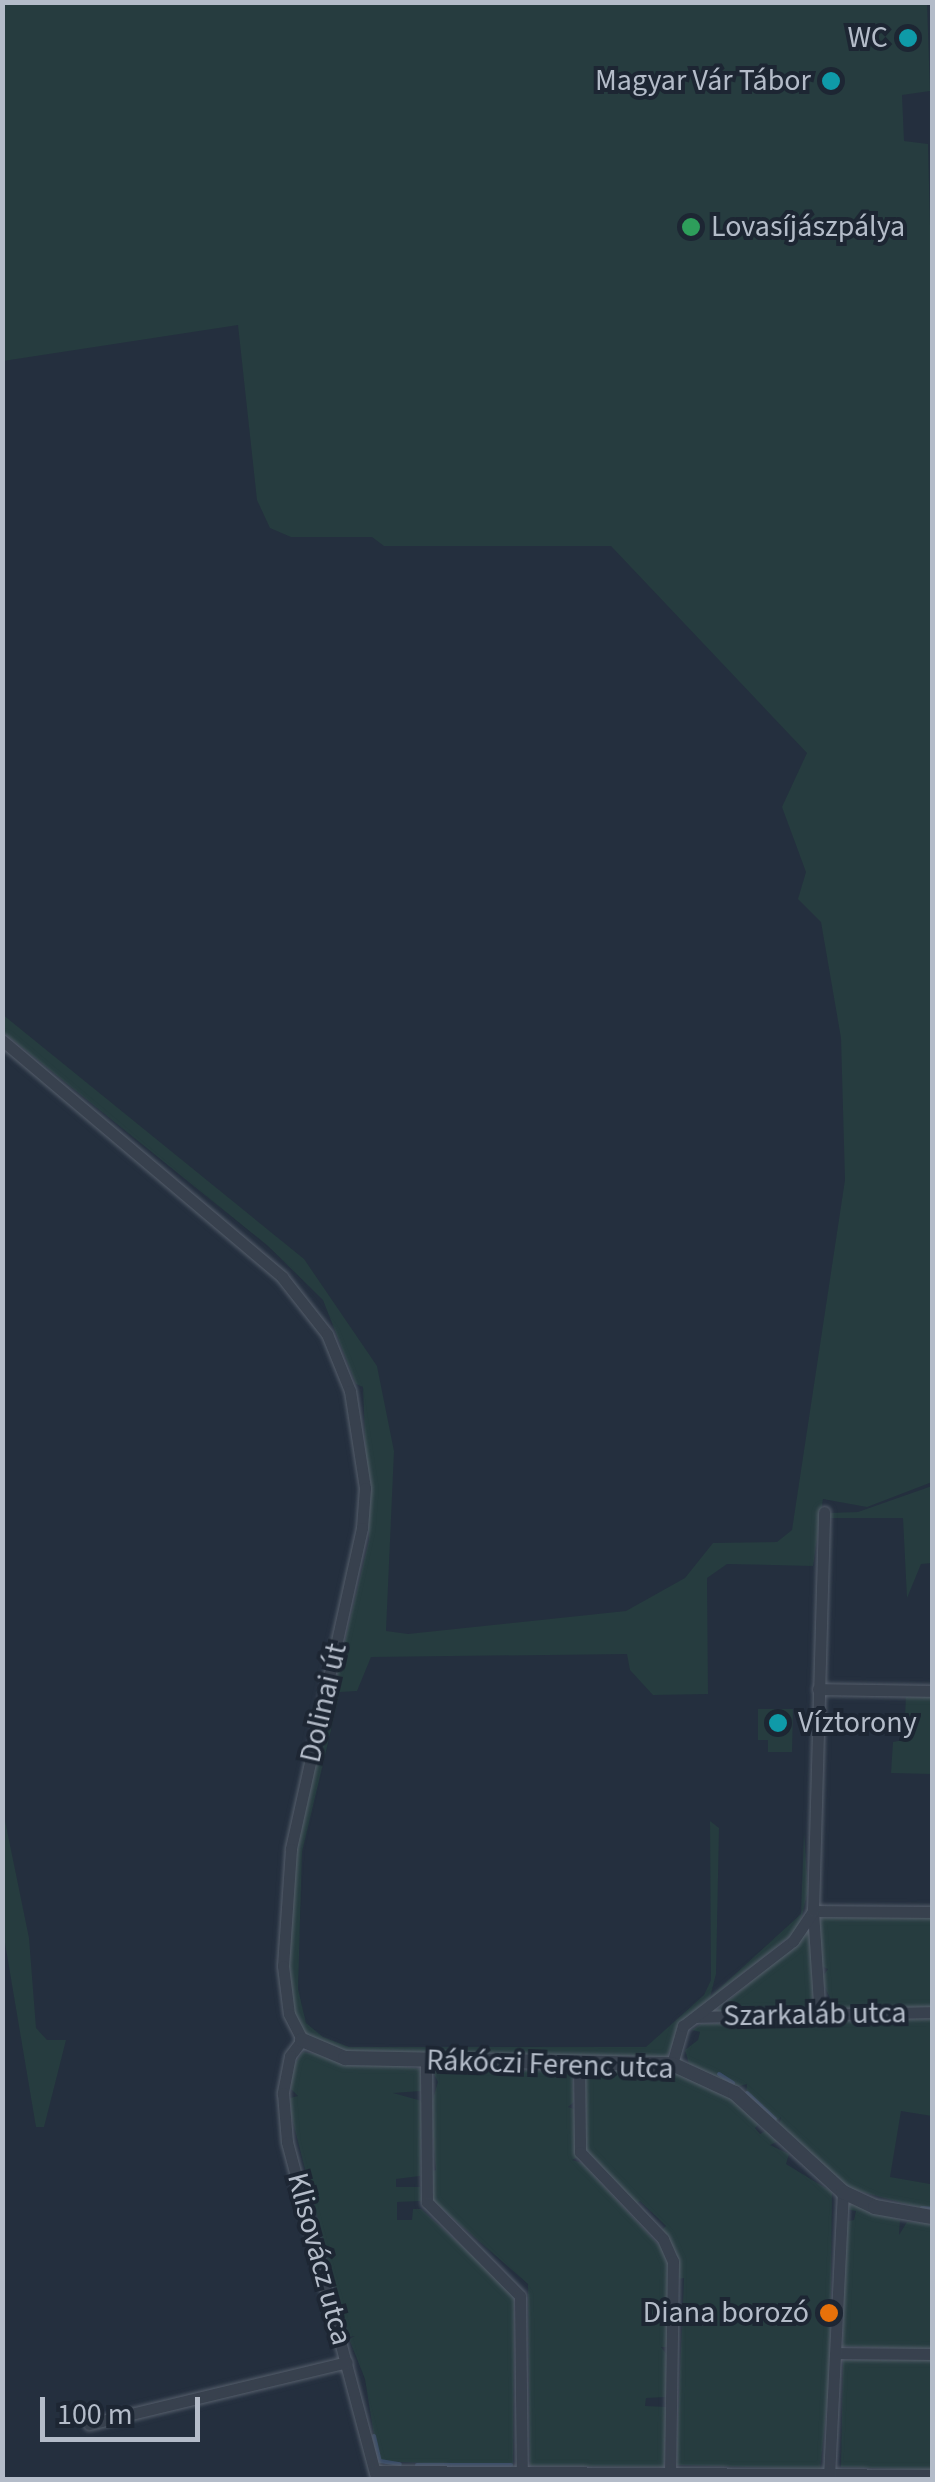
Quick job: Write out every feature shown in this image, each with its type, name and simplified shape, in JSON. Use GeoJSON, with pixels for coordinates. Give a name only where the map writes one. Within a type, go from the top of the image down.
{"type":"FeatureCollection","features":[{"type":"Feature","properties":{"kind":"street","name":"Dolinai út"},"geometry":{"type":"LineString","coordinates":[[2,1040],[282,1278],[327,1334],[341,1366],[358,1429],[364,1502],[291,1849],[283,1966],[289,2014],[302,2040]]}},
{"type":"Feature","properties":{"kind":"street"},"geometry":{"type":"LineString","coordinates":[[820,2018],[813,1911],[824,1512]]}},
{"type":"Feature","properties":{"kind":"street"},"geometry":{"type":"LineString","coordinates":[[818,1689],[932,1690]]}},
{"type":"Feature","properties":{"kind":"street"},"geometry":{"type":"LineString","coordinates":[[813,1911],[932,1912]]}},
{"type":"Feature","properties":{"kind":"street"},"geometry":{"type":"LineString","coordinates":[[672,2064],[684,2026],[793,1941],[813,1911]]}},
{"type":"Feature","properties":{"kind":"street","name":"Szarkaláb utca"},"geometry":{"type":"LineString","coordinates":[[697,2017],[820,2018],[932,2012]]}},
{"type":"Feature","properties":{"kind":"street","name":"Rákóczi Ferenc utca"},"geometry":{"type":"LineString","coordinates":[[302,2040],[345,2058],[672,2064],[735,2093],[843,2192],[875,2207],[932,2217]]}},
{"type":"Feature","properties":{"kind":"street","name":"Klisovácz utca"},"geometry":{"type":"LineString","coordinates":[[302,2040],[285,2075],[287,2142],[377,2475]]}},
{"type":"Feature","properties":{"kind":"street"},"geometry":{"type":"LineString","coordinates":[[426,2061],[427,2202],[520,2296],[522,2476]]}},
{"type":"Feature","properties":{"kind":"street"},"geometry":{"type":"LineString","coordinates":[[579,2064],[579,2150],[672,2256],[670,2477]]}},
{"type":"Feature","properties":{"kind":"street"},"geometry":{"type":"LineString","coordinates":[[829,2476],[843,2192]]}},
{"type":"Feature","properties":{"kind":"street"},"geometry":{"type":"LineString","coordinates":[[837,2353],[932,2354]]}},
{"type":"Feature","properties":{"kind":"street"},"geometry":{"type":"LineString","coordinates":[[89,2424],[347,2362]]}},
{"type":"Feature","properties":{"kind":"street"},"geometry":{"type":"LineString","coordinates":[[377,2475],[932,2475]]}},
{"type":"Feature","properties":{"kind":"green space"},"geometry":{"type":"Polygon","coordinates":[[[3,3],[927,3],[930,91],[902,95],[904,141],[928,144],[932,308],[932,1482],[867,1507],[823,1499],[813,1566],[727,1564],[707,1578],[708,1694],[653,1695],[630,1670],[627,1654],[371,1657],[357,1691],[340,1692],[302,1852],[298,1989],[306,2023],[323,2037],[349,2047],[646,2047],[704,1995],[711,1980],[710,1821],[719,1828],[716,1974],[710,1997],[801,1914],[804,1832],[808,1890],[799,1929],[687,2017],[666,2058],[348,2054],[305,2035],[292,2013],[288,1973],[294,1854],[369,1540],[363,1387],[356,1384],[323,1300],[267,1245],[3,1032],[2,1014],[304,1259],[377,1366],[394,1451],[386,1631],[408,1634],[626,1611],[685,1578],[713,1543],[777,1542],[792,1530],[845,1180],[841,1038],[821,922],[798,899],[806,872],[782,807],[807,753],[611,546],[384,546],[372,537],[291,537],[270,528],[257,500],[238,325],[3,361],[3,3]]]}},
{"type":"Feature","properties":{"kind":"green space"},"geometry":{"type":"Polygon","coordinates":[[[932,1486],[932,1563],[921,1564],[907,1598],[903,1518],[828,1518],[829,1513],[858,1512],[932,1486]]]}},
{"type":"Feature","properties":{"kind":"green space"},"geometry":{"type":"Polygon","coordinates":[[[932,1692],[932,1774],[891,1773],[893,1742],[904,1740],[906,1694],[932,1692]]]}},
{"type":"Feature","properties":{"kind":"green space"},"geometry":{"type":"Polygon","coordinates":[[[758,1709],[793,1709],[792,1752],[768,1752],[768,1740],[758,1740],[758,1709]]]}},
{"type":"Feature","properties":{"kind":"green space"},"geometry":{"type":"Polygon","coordinates":[[[2,1806],[29,1938],[36,2028],[47,2040],[66,2040],[44,2127],[36,2127],[3,1931],[2,1806]]]}},
{"type":"Feature","properties":{"kind":"green space"},"geometry":{"type":"Polygon","coordinates":[[[818,1915],[932,1915],[932,2009],[824,2014],[822,2001],[830,1998],[821,1979],[828,1969],[821,1966],[818,1915]]]}},
{"type":"Feature","properties":{"kind":"green space"},"geometry":{"type":"Polygon","coordinates":[[[813,1920],[818,2011],[715,2012],[793,1946],[813,1920]]]}},
{"type":"Feature","properties":{"kind":"green space"},"geometry":{"type":"Polygon","coordinates":[[[932,2018],[932,2116],[901,2111],[890,2177],[930,2184],[932,2211],[844,2187],[779,2126],[781,2117],[776,2122],[746,2095],[747,2084],[736,2087],[689,2064],[685,2050],[698,2040],[700,2032],[692,2030],[701,2024],[932,2018]]]}},
{"type":"Feature","properties":{"kind":"green space"},"geometry":{"type":"Polygon","coordinates":[[[303,2052],[421,2069],[421,2091],[393,2093],[422,2101],[420,2176],[396,2179],[396,2187],[420,2187],[421,2201],[397,2202],[397,2220],[412,2220],[413,2209],[421,2209],[514,2293],[513,2467],[378,2461],[365,2379],[349,2339],[355,2336],[349,2337],[342,2317],[347,2311],[341,2311],[291,2114],[290,2098],[298,2096],[291,2089],[293,2066],[303,2052]]]}},
{"type":"Feature","properties":{"kind":"green space"},"geometry":{"type":"Polygon","coordinates":[[[524,2067],[524,2072],[530,2067],[572,2070],[574,2102],[568,2107],[574,2109],[578,2157],[572,2160],[582,2163],[668,2255],[668,2347],[661,2347],[668,2356],[666,2397],[646,2398],[645,2406],[667,2407],[664,2467],[530,2466],[528,2284],[431,2199],[430,2172],[436,2170],[430,2109],[438,2082],[432,2070],[524,2067]]]}},
{"type":"Feature","properties":{"kind":"green space"},"geometry":{"type":"Polygon","coordinates":[[[591,2069],[669,2071],[723,2091],[761,2122],[755,2128],[760,2134],[769,2129],[778,2141],[770,2145],[789,2154],[786,2164],[832,2192],[830,2377],[820,2469],[676,2465],[684,2278],[678,2279],[674,2249],[661,2231],[666,2226],[640,2201],[635,2205],[582,2145],[584,2078],[591,2069]]]}},
{"type":"Feature","properties":{"kind":"green space"},"geometry":{"type":"Polygon","coordinates":[[[850,2203],[900,2220],[899,2235],[907,2222],[932,2223],[931,2350],[843,2346],[844,2222],[854,2220],[856,2211],[846,2209],[850,2203]]]}},
{"type":"Feature","properties":{"kind":"green space"},"geometry":{"type":"Polygon","coordinates":[[[843,2360],[932,2360],[932,2470],[841,2467],[843,2360]]]}},
{"type":"Feature","properties":{"kind":"waterway"},"geometry":{"type":"LineString","coordinates":[[719,2074],[733,2083]]}},
{"type":"Feature","properties":{"kind":"waterway"},"geometry":{"type":"LineString","coordinates":[[747,2093],[775,2119]]}},
{"type":"Feature","properties":{"kind":"waterway"},"geometry":{"type":"LineString","coordinates":[[922,2208],[932,2209]]}},
{"type":"Feature","properties":{"kind":"waterway"},"geometry":{"type":"LineString","coordinates":[[374,2436],[380,2461],[400,2464]]}},
{"type":"Feature","properties":{"kind":"waterway"},"geometry":{"type":"LineString","coordinates":[[417,2465],[511,2465]]}},
{"type":"Feature","properties":{"kind":"place","name":"WC"},"geometry":{"type":"Point","coordinates":[908,38]}},
{"type":"Feature","properties":{"kind":"place","name":"Magyar Vár Tábor"},"geometry":{"type":"Point","coordinates":[831,81]}},
{"type":"Feature","properties":{"kind":"place","name":"Lovasíjászpálya"},"geometry":{"type":"Point","coordinates":[691,227]}},
{"type":"Feature","properties":{"kind":"place","name":"Víztorony"},"geometry":{"type":"Point","coordinates":[778,1723]}},
{"type":"Feature","properties":{"kind":"place","name":"Diana borozó"},"geometry":{"type":"Point","coordinates":[829,2313]}}]}
